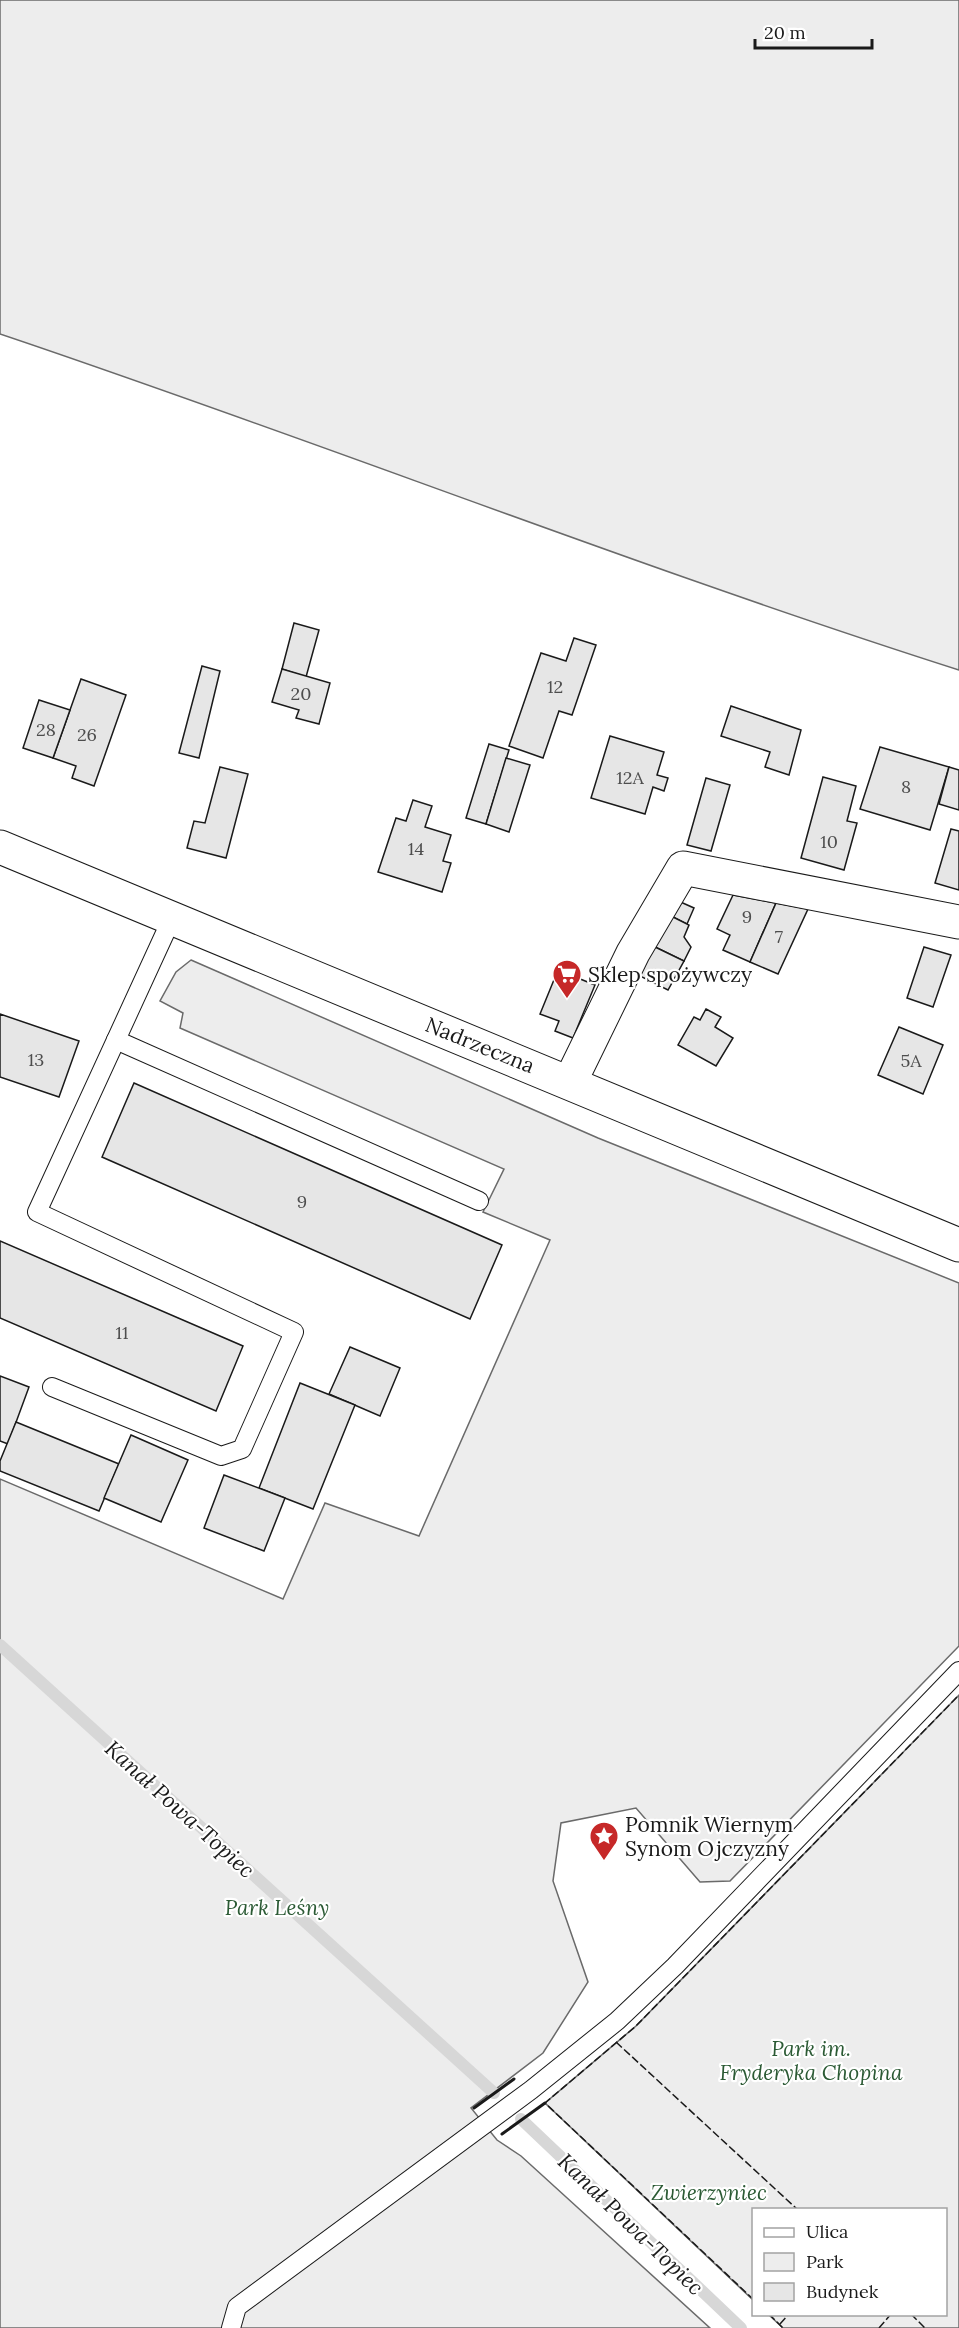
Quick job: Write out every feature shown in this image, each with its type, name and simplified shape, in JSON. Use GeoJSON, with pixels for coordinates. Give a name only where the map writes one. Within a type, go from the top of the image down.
{"type":"FeatureCollection","features":[{"type":"Feature","properties":{"kind":"street","name":"Nadrzeczna"},"geometry":{"type":"LineString","coordinates":[[0,847],[959,1245]]}},
{"type":"Feature","properties":{"kind":"street"},"geometry":{"type":"LineString","coordinates":[[570,1082],[633,953],[683,868],[959,922]]}},
{"type":"Feature","properties":{"kind":"lane"},"geometry":{"type":"LineString","coordinates":[[52,1387],[221,1456],[242,1449],[294,1332],[37,1212],[172,918]]}},
{"type":"Feature","properties":{"kind":"lane"},"geometry":{"type":"LineString","coordinates":[[116,1040],[479,1201]]}},
{"type":"Feature","properties":{"kind":"lane"},"geometry":{"type":"LineString","coordinates":[[231,2328],[237,2307],[531,2090],[624,2015],[959,1671]]}},
{"type":"Feature","properties":{"kind":"green space"},"geometry":{"type":"Polygon","coordinates":[[[0,0],[959,0],[959,670],[598,547],[0,334],[0,0]]]}},
{"type":"Feature","properties":{"kind":"green space","name":"Park Leśny"},"geometry":{"type":"Polygon","coordinates":[[[191,960],[598,1138],[959,1283],[959,1646],[730,1881],[700,1882],[636,1808],[561,1823],[553,1881],[588,1982],[543,2053],[471,2108],[497,2140],[521,2156],[710,2328],[0,2328],[0,1479],[283,1599],[325,1503],[419,1536],[550,1240],[483,1212],[504,1169],[180,1028],[183,1013],[160,1001],[176,972],[191,960]]]}},
{"type":"Feature","properties":{"kind":"green space","name":"Park im. Fryderyka Chopina"},"geometry":{"type":"Polygon","coordinates":[[[959,1695],[959,2328],[783,2328],[770,2316],[947,2316],[947,2208],[752,2208],[752,2299],[545,2103],[636,2026],[959,1695]]]}},
{"type":"Feature","properties":{"kind":"building"},"geometry":{"type":"Polygon","coordinates":[[[294,623],[319,630],[306,677],[282,669],[294,623]]]}},
{"type":"Feature","properties":{"kind":"building"},"geometry":{"type":"Polygon","coordinates":[[[574,638],[596,645],[572,715],[559,711],[543,758],[509,746],[541,653],[566,661],[574,638]]]}},
{"type":"Feature","properties":{"kind":"building"},"geometry":{"type":"Polygon","coordinates":[[[202,666],[220,671],[199,758],[179,753],[202,666]]]}},
{"type":"Feature","properties":{"kind":"building"},"geometry":{"type":"Polygon","coordinates":[[[282,669],[330,683],[319,724],[296,718],[299,710],[272,702],[282,669]]]}},
{"type":"Feature","properties":{"kind":"building"},"geometry":{"type":"Polygon","coordinates":[[[81,679],[126,695],[94,786],[72,778],[76,766],[53,758],[81,679]]]}},
{"type":"Feature","properties":{"kind":"building"},"geometry":{"type":"Polygon","coordinates":[[[39,700],[70,710],[53,758],[23,748],[39,700]]]}},
{"type":"Feature","properties":{"kind":"building"},"geometry":{"type":"Polygon","coordinates":[[[731,706],[801,730],[789,775],[765,767],[770,752],[721,736],[731,706]]]}},
{"type":"Feature","properties":{"kind":"building"},"geometry":{"type":"Polygon","coordinates":[[[610,736],[664,752],[657,775],[668,778],[664,791],[653,787],[645,814],[591,798],[610,736]]]}},
{"type":"Feature","properties":{"kind":"building"},"geometry":{"type":"Polygon","coordinates":[[[489,744],[509,750],[486,824],[466,818],[489,744]]]}},
{"type":"Feature","properties":{"kind":"building"},"geometry":{"type":"Polygon","coordinates":[[[880,747],[949,767],[930,830],[860,809],[880,747]]]}},
{"type":"Feature","properties":{"kind":"building"},"geometry":{"type":"Polygon","coordinates":[[[506,758],[530,765],[509,832],[486,824],[506,758]]]}},
{"type":"Feature","properties":{"kind":"building"},"geometry":{"type":"Polygon","coordinates":[[[220,767],[248,774],[226,858],[187,848],[194,821],[205,823],[220,767]]]}},
{"type":"Feature","properties":{"kind":"building"},"geometry":{"type":"Polygon","coordinates":[[[949,767],[959,770],[959,810],[939,804],[949,767]]]}},
{"type":"Feature","properties":{"kind":"building"},"geometry":{"type":"Polygon","coordinates":[[[823,777],[856,786],[847,821],[857,823],[844,870],[801,858],[823,777]]]}},
{"type":"Feature","properties":{"kind":"building"},"geometry":{"type":"Polygon","coordinates":[[[706,778],[730,785],[711,851],[687,845],[706,778]]]}},
{"type":"Feature","properties":{"kind":"building"},"geometry":{"type":"Polygon","coordinates":[[[413,800],[432,806],[425,827],[451,835],[443,861],[451,863],[442,892],[378,872],[396,818],[406,821],[413,800]]]}},
{"type":"Feature","properties":{"kind":"building"},"geometry":{"type":"Polygon","coordinates":[[[951,829],[959,831],[959,890],[935,883],[951,829]]]}},
{"type":"Feature","properties":{"kind":"building"},"geometry":{"type":"Polygon","coordinates":[[[733,895],[776,903],[750,962],[723,950],[730,935],[717,929],[733,895]]]}},
{"type":"Feature","properties":{"kind":"building"},"geometry":{"type":"Polygon","coordinates":[[[676,900],[694,908],[687,924],[669,915],[676,900]]]}},
{"type":"Feature","properties":{"kind":"building"},"geometry":{"type":"Polygon","coordinates":[[[776,903],[808,909],[778,974],[750,962],[776,903]]]}},
{"type":"Feature","properties":{"kind":"building"},"geometry":{"type":"Polygon","coordinates":[[[669,915],[689,925],[684,937],[691,947],[684,961],[653,946],[669,915]]]}},
{"type":"Feature","properties":{"kind":"building"},"geometry":{"type":"Polygon","coordinates":[[[653,946],[684,961],[668,990],[638,975],[653,946]]]}},
{"type":"Feature","properties":{"kind":"building"},"geometry":{"type":"Polygon","coordinates":[[[924,947],[951,955],[933,1007],[907,998],[924,947]]]}},
{"type":"Feature","properties":{"kind":"building","name":"Sklep spożywczy"},"geometry":{"type":"Polygon","coordinates":[[[558,970],[595,985],[573,1038],[555,1031],[559,1021],[540,1014],[558,970]]]}},
{"type":"Feature","properties":{"kind":"building"},"geometry":{"type":"Polygon","coordinates":[[[706,1009],[721,1017],[715,1027],[733,1038],[716,1066],[678,1045],[694,1017],[700,1020],[706,1009]]]}},
{"type":"Feature","properties":{"kind":"building"},"geometry":{"type":"Polygon","coordinates":[[[0,1014],[79,1041],[59,1097],[0,1077],[0,1014]]]}},
{"type":"Feature","properties":{"kind":"building"},"geometry":{"type":"Polygon","coordinates":[[[899,1027],[943,1045],[923,1094],[878,1075],[899,1027]]]}},
{"type":"Feature","properties":{"kind":"building"},"geometry":{"type":"Polygon","coordinates":[[[134,1083],[502,1245],[470,1319],[102,1157],[134,1083]]]}},
{"type":"Feature","properties":{"kind":"building"},"geometry":{"type":"Polygon","coordinates":[[[0,1241],[243,1346],[216,1411],[0,1318],[0,1241]]]}},
{"type":"Feature","properties":{"kind":"building"},"geometry":{"type":"Polygon","coordinates":[[[350,1347],[400,1368],[380,1416],[329,1394],[350,1347]]]}},
{"type":"Feature","properties":{"kind":"building"},"geometry":{"type":"Polygon","coordinates":[[[0,1376],[29,1387],[8,1444],[0,1441],[0,1376]]]}},
{"type":"Feature","properties":{"kind":"building"},"geometry":{"type":"Polygon","coordinates":[[[300,1383],[355,1405],[313,1509],[259,1488],[300,1383]]]}},
{"type":"Feature","properties":{"kind":"building"},"geometry":{"type":"Polygon","coordinates":[[[16,1422],[119,1464],[99,1511],[0,1471],[0,1461],[16,1422]]]}},
{"type":"Feature","properties":{"kind":"building"},"geometry":{"type":"Polygon","coordinates":[[[131,1435],[188,1460],[161,1522],[104,1498],[131,1435]]]}},
{"type":"Feature","properties":{"kind":"building"},"geometry":{"type":"Polygon","coordinates":[[[224,1475],[285,1498],[264,1551],[204,1528],[224,1475]]]}},
{"type":"Feature","properties":{"kind":"waterway","name":"Kanał Powa-Topiec"},"geometry":{"type":"LineString","coordinates":[[0,1645],[494,2093]]}},
{"type":"Feature","properties":{"kind":"waterway","name":"Kanał Powa-Topiec"},"geometry":{"type":"LineString","coordinates":[[521,2119],[741,2328]]}},
{"type":"Feature","properties":{"kind":"fence"},"geometry":{"type":"LineString","coordinates":[[752,2298],[545,2103],[636,2026],[959,1695]]}},
{"type":"Feature","properties":{"kind":"fence"},"geometry":{"type":"LineString","coordinates":[[616,2042],[796,2208]]}},
{"type":"Feature","properties":{"kind":"fence"},"geometry":{"type":"LineString","coordinates":[[771,2316],[783,2328]]}},
{"type":"Feature","properties":{"kind":"fence"},"geometry":{"type":"LineString","coordinates":[[780,2324],[787,2316]]}},
{"type":"Feature","properties":{"kind":"fence"},"geometry":{"type":"LineString","coordinates":[[879,2328],[889,2316]]}},
{"type":"Feature","properties":{"kind":"fence"},"geometry":{"type":"LineString","coordinates":[[913,2316],[925,2328]]}},
{"type":"Feature","properties":{"kind":"wall"},"geometry":{"type":"LineString","coordinates":[[474,2108],[514,2079]]}},
{"type":"Feature","properties":{"kind":"wall"},"geometry":{"type":"LineString","coordinates":[[502,2134],[545,2103]]}},
{"type":"Feature","properties":{"kind":"place","name":"Sklep spożywczy"},"geometry":{"type":"Point","coordinates":[567,1000]}},
{"type":"Feature","properties":{"kind":"place","name":"Pomnik Wiernym Synom Ojczyzny"},"geometry":{"type":"Point","coordinates":[604,1862]}},
{"type":"Feature","properties":{"kind":"park label","name":"Zwierzyniec"},"geometry":{"type":"Point","coordinates":[709,2192]}}]}
